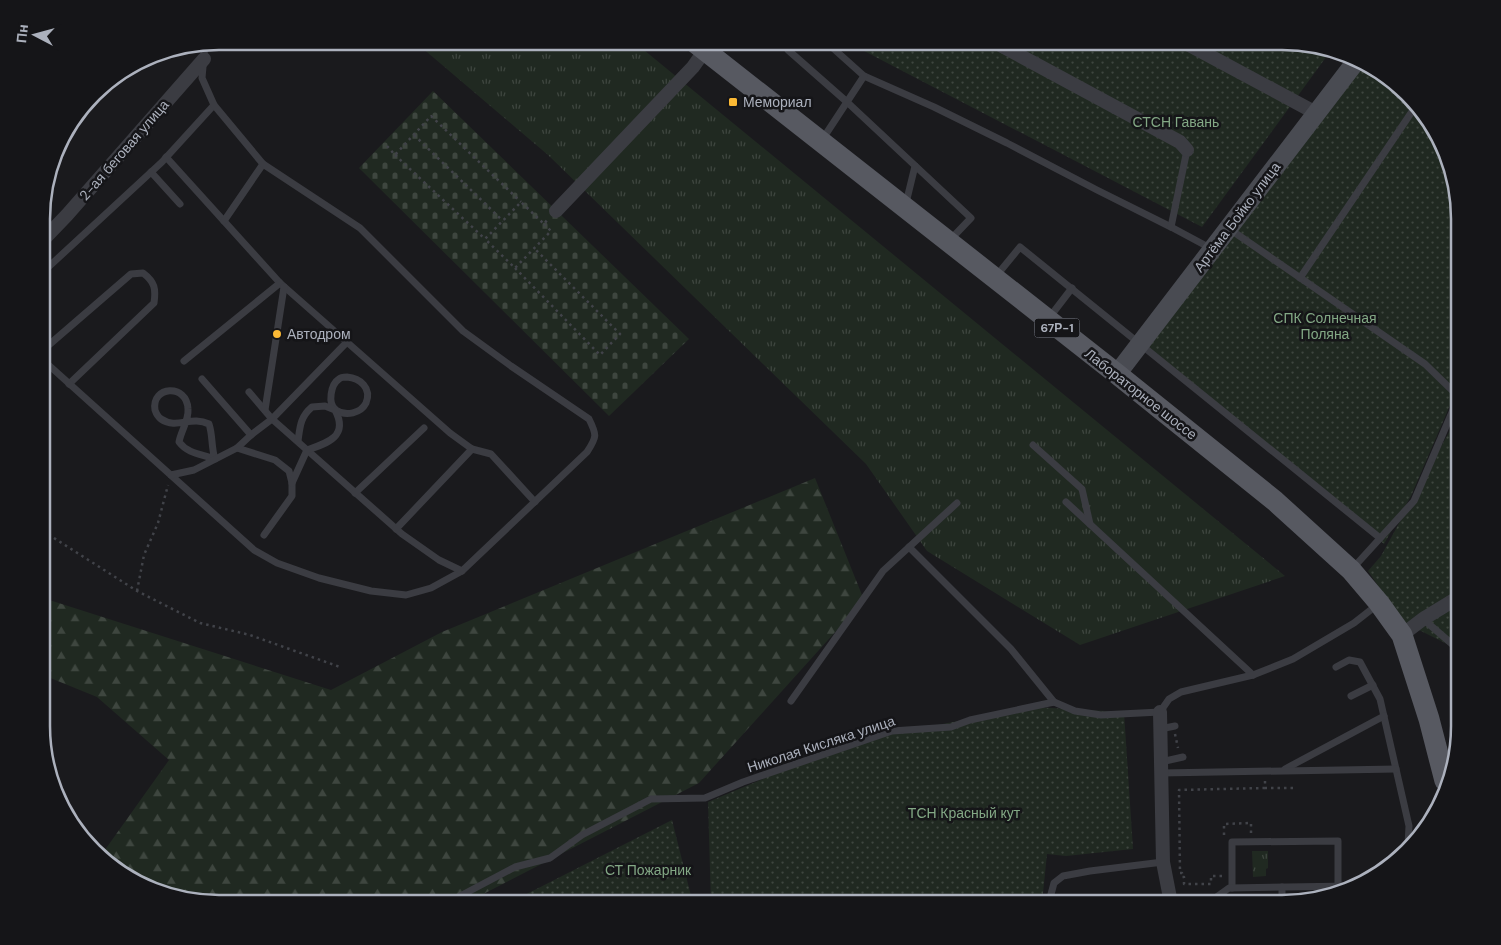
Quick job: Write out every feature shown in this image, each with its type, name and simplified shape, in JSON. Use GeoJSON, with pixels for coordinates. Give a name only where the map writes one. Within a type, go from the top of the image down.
{"type":"FeatureCollection","features":[{"type":"Feature","properties":{"kind":"main road","name":"Лабораторное шоссе"},"geometry":{"type":"LineString","coordinates":[[704,50],[820,143],[1117,374],[1275,501],[1351,570],[1379,603],[1402,635],[1429,719],[1443,777]]}},
{"type":"Feature","properties":{"kind":"main road","name":"Артёма Бойко улица"},"geometry":{"type":"LineString","coordinates":[[1117,374],[1353,65]]}},
{"type":"Feature","properties":{"kind":"street"},"geometry":{"type":"LineString","coordinates":[[556,211],[694,67],[698,50]]}},
{"type":"Feature","properties":{"kind":"street"},"geometry":{"type":"LineString","coordinates":[[1011,50],[1180,142],[1187,150]]}},
{"type":"Feature","properties":{"kind":"street"},"geometry":{"type":"LineString","coordinates":[[1199,50],[1316,113]]}},
{"type":"Feature","properties":{"kind":"street","name":"2-ая беговая улица"},"geometry":{"type":"LineString","coordinates":[[50,233],[204,59]]}},
{"type":"Feature","properties":{"kind":"street"},"geometry":{"type":"LineString","coordinates":[[1402,635],[1422,619],[1451,602]]}},
{"type":"Feature","properties":{"kind":"street"},"geometry":{"type":"LineString","coordinates":[[1160,712],[1163,862],[1170,895]]}},
{"type":"Feature","properties":{"kind":"lane"},"geometry":{"type":"LineString","coordinates":[[788,50],[847,102],[971,218],[948,242]]}},
{"type":"Feature","properties":{"kind":"lane"},"geometry":{"type":"LineString","coordinates":[[835,50],[864,76],[934,107],[1213,249]]}},
{"type":"Feature","properties":{"kind":"lane"},"geometry":{"type":"LineString","coordinates":[[50,366],[254,550],[278,563],[319,578],[371,591],[406,596],[431,588],[462,571],[587,452],[593,443],[595,431],[589,419],[510,366],[463,331],[360,228],[263,164],[214,105],[202,78],[205,51]]}},
{"type":"Feature","properties":{"kind":"lane"},"geometry":{"type":"LineString","coordinates":[[820,143],[864,76]]}},
{"type":"Feature","properties":{"kind":"lane"},"geometry":{"type":"LineString","coordinates":[[50,266],[151,172],[214,105]]}},
{"type":"Feature","properties":{"kind":"lane"},"geometry":{"type":"LineString","coordinates":[[1300,278],[1412,112]]}},
{"type":"Feature","properties":{"kind":"lane"},"geometry":{"type":"LineString","coordinates":[[1171,227],[1187,150]]}},
{"type":"Feature","properties":{"kind":"lane"},"geometry":{"type":"LineString","coordinates":[[166,157],[282,285],[450,433],[472,449],[491,454],[535,502]]}},
{"type":"Feature","properties":{"kind":"lane"},"geometry":{"type":"LineString","coordinates":[[224,222],[263,164]]}},
{"type":"Feature","properties":{"kind":"lane"},"geometry":{"type":"LineString","coordinates":[[905,209],[915,166]]}},
{"type":"Feature","properties":{"kind":"lane"},"geometry":{"type":"LineString","coordinates":[[151,172],[180,204]]}},
{"type":"Feature","properties":{"kind":"lane"},"geometry":{"type":"LineString","coordinates":[[1228,228],[1424,364],[1451,387]]}},
{"type":"Feature","properties":{"kind":"lane"},"geometry":{"type":"LineString","coordinates":[[994,278],[1020,247],[1380,538]]}},
{"type":"Feature","properties":{"kind":"lane"},"geometry":{"type":"LineString","coordinates":[[50,344],[131,274],[143,273],[151,279],[155,292],[154,303],[70,384]]}},
{"type":"Feature","properties":{"kind":"lane"},"geometry":{"type":"LineString","coordinates":[[184,362],[282,285]]}},
{"type":"Feature","properties":{"kind":"lane"},"geometry":{"type":"LineString","coordinates":[[265,410],[282,285]]}},
{"type":"Feature","properties":{"kind":"lane"},"geometry":{"type":"LineString","coordinates":[[1047,320],[1072,288]]}},
{"type":"Feature","properties":{"kind":"lane"},"geometry":{"type":"LineString","coordinates":[[171,476],[194,470],[237,448],[272,419],[347,342]]}},
{"type":"Feature","properties":{"kind":"lane"},"geometry":{"type":"LineString","coordinates":[[292,483],[307,450],[330,440],[338,434],[339,417],[335,410],[332,404],[330,396],[333,386],[339,379],[347,377],[356,378],[364,384],[368,394],[362,410],[354,413],[344,413],[335,410],[325,406],[312,406],[305,413],[302,420],[298,442]]}},
{"type":"Feature","properties":{"kind":"lane"},"geometry":{"type":"LineString","coordinates":[[202,379],[251,435]]}},
{"type":"Feature","properties":{"kind":"lane"},"geometry":{"type":"LineString","coordinates":[[215,459],[191,452],[179,442],[180,433],[185,422],[188,414],[189,407],[183,395],[177,391],[161,393],[156,398],[155,407],[160,419],[176,424],[185,422],[192,420],[209,424],[212,431],[212,449],[215,459]]}},
{"type":"Feature","properties":{"kind":"lane"},"geometry":{"type":"LineString","coordinates":[[249,392],[272,419],[396,529],[439,560],[462,571]]}},
{"type":"Feature","properties":{"kind":"lane"},"geometry":{"type":"LineString","coordinates":[[1351,570],[1414,501],[1451,413]]}},
{"type":"Feature","properties":{"kind":"lane"},"geometry":{"type":"LineString","coordinates":[[355,493],[424,428]]}},
{"type":"Feature","properties":{"kind":"lane"},"geometry":{"type":"LineString","coordinates":[[1033,444],[1082,489],[1090,524]]}},
{"type":"Feature","properties":{"kind":"lane"},"geometry":{"type":"LineString","coordinates":[[237,448],[275,460],[289,471],[292,483],[292,496],[264,535]]}},
{"type":"Feature","properties":{"kind":"lane"},"geometry":{"type":"LineString","coordinates":[[396,529],[472,449]]}},
{"type":"Feature","properties":{"kind":"lane"},"geometry":{"type":"LineString","coordinates":[[1066,502],[1254,675]]}},
{"type":"Feature","properties":{"kind":"lane"},"geometry":{"type":"LineString","coordinates":[[791,701],[882,571],[957,504]]}},
{"type":"Feature","properties":{"kind":"lane"},"geometry":{"type":"LineString","coordinates":[[909,547],[1011,649],[1054,702],[1075,711],[1101,715],[1160,712],[1169,699],[1180,692],[1254,675],[1293,659],[1354,623],[1379,603]]}},
{"type":"Feature","properties":{"kind":"lane"},"geometry":{"type":"LineString","coordinates":[[1422,619],[1451,643]]}},
{"type":"Feature","properties":{"kind":"lane"},"geometry":{"type":"LineString","coordinates":[[1336,667],[1349,660],[1360,662],[1380,699],[1408,826],[1408,838]]}},
{"type":"Feature","properties":{"kind":"lane"},"geometry":{"type":"LineString","coordinates":[[1351,696],[1373,685]]}},
{"type":"Feature","properties":{"kind":"lane","name":"Николая Кисляка улица"},"geometry":{"type":"LineString","coordinates":[[463,895],[515,867],[550,858],[582,835],[651,799],[706,798],[744,782],[892,731],[951,727],[970,720],[1054,702]]}},
{"type":"Feature","properties":{"kind":"lane"},"geometry":{"type":"LineString","coordinates":[[1282,771],[1384,716]]}},
{"type":"Feature","properties":{"kind":"lane"},"geometry":{"type":"LineString","coordinates":[[1160,729],[1175,726]]}},
{"type":"Feature","properties":{"kind":"lane"},"geometry":{"type":"LineString","coordinates":[[1161,767],[1183,757]]}},
{"type":"Feature","properties":{"kind":"lane"},"geometry":{"type":"LineString","coordinates":[[1161,767],[1282,771],[1396,769]]}},
{"type":"Feature","properties":{"kind":"lane"},"geometry":{"type":"LineString","coordinates":[[1232,888],[1232,842],[1338,841],[1338,885]]}},
{"type":"Feature","properties":{"kind":"lane"},"geometry":{"type":"LineString","coordinates":[[1051,895],[1054,883],[1063,876],[1163,862]]}},
{"type":"Feature","properties":{"kind":"lane"},"geometry":{"type":"LineString","coordinates":[[1282,887],[1282,895]]}},
{"type":"Feature","properties":{"kind":"lane"},"geometry":{"type":"LineString","coordinates":[[1221,895],[1229,888],[1329,888]]}},
{"type":"Feature","properties":{"kind":"path"},"geometry":{"type":"LineString","coordinates":[[395,155],[431,116],[551,231],[515,268]]}},
{"type":"Feature","properties":{"kind":"path"},"geometry":{"type":"LineString","coordinates":[[414,134],[503,221]]}},
{"type":"Feature","properties":{"kind":"path"},"geometry":{"type":"LineString","coordinates":[[387,146],[515,268],[600,355],[620,334],[534,248]]}},
{"type":"Feature","properties":{"kind":"path"},"geometry":{"type":"LineString","coordinates":[[485,239],[521,202]]}},
{"type":"Feature","properties":{"kind":"path"},"geometry":{"type":"LineString","coordinates":[[544,224],[556,211]]}},
{"type":"Feature","properties":{"kind":"path"},"geometry":{"type":"LineString","coordinates":[[137,591],[144,555],[158,523],[171,476]]}},
{"type":"Feature","properties":{"kind":"path"},"geometry":{"type":"LineString","coordinates":[[50,535],[137,591],[200,623],[250,636],[340,667]]}},
{"type":"Feature","properties":{"kind":"path"},"geometry":{"type":"LineString","coordinates":[[1266,776],[1266,788]]}},
{"type":"Feature","properties":{"kind":"path"},"geometry":{"type":"LineString","coordinates":[[1224,879],[1224,876],[1211,876],[1211,884],[1184,884],[1184,877],[1180,873],[1179,790],[1294,788]]}},
{"type":"Feature","properties":{"kind":"path"},"geometry":{"type":"LineString","coordinates":[[1224,843],[1224,824],[1251,824],[1252,834],[1244,834]]}},
{"type":"Feature","properties":{"kind":"path"},"geometry":{"type":"LineString","coordinates":[[1237,824],[1238,829]]}},
{"type":"Feature","properties":{"kind":"path"},"geometry":{"type":"LineString","coordinates":[[1224,834],[1231,834]]}},
{"type":"Feature","properties":{"kind":"green space"},"geometry":{"type":"Polygon","coordinates":[[[425,50],[644,50],[1285,576],[1080,645],[927,551],[866,464],[548,155],[425,50]]]}},
{"type":"Feature","properties":{"kind":"green space","name":"СТСН Гавань"},"geometry":{"type":"Polygon","coordinates":[[[862,50],[1282,50],[1304,51],[1327,56],[1202,227],[862,50]]]}},
{"type":"Feature","properties":{"kind":"green space","name":"СПК Солнечная Поляна"},"geometry":{"type":"Polygon","coordinates":[[[1355,66],[1376,78],[1409,108],[1423,125],[1438,154],[1450,197],[1451,403],[1411,496],[1384,544],[1142,349],[1355,66]]]}},
{"type":"Feature","properties":{"kind":"green space"},"geometry":{"type":"Polygon","coordinates":[[[433,91],[689,339],[609,416],[359,168],[433,91]]]}},
{"type":"Feature","properties":{"kind":"green space"},"geometry":{"type":"Polygon","coordinates":[[[1451,429],[1451,646],[1403,622],[1368,571],[1381,556],[1451,429]]]}},
{"type":"Feature","properties":{"kind":"green space"},"geometry":{"type":"Polygon","coordinates":[[[815,478],[864,600],[699,783],[481,895],[197,894],[154,882],[125,867],[104,851],[169,760],[97,697],[50,678],[50,600],[331,690],[442,632],[815,478]]]}},
{"type":"Feature","properties":{"kind":"green space","name":"ТСН Красный кут"},"geometry":{"type":"Polygon","coordinates":[[[1033,707],[1124,712],[1133,849],[1066,856],[1047,854],[1043,895],[711,895],[708,802],[772,775],[895,733],[1033,707]]]}},
{"type":"Feature","properties":{"kind":"green space","name":"СТ Пожарник"},"geometry":{"type":"Polygon","coordinates":[[[672,820],[691,895],[525,895],[672,820]]]}},
{"type":"Feature","properties":{"kind":"green space"},"geometry":{"type":"Polygon","coordinates":[[[1252,851],[1268,851],[1266,876],[1253,877],[1252,851]]]}},
{"type":"Feature","properties":{"kind":"place","name":"Мемориал"},"geometry":{"type":"Point","coordinates":[733,102]}},
{"type":"Feature","properties":{"kind":"place","name":"Автодром"},"geometry":{"type":"Point","coordinates":[277,334]}}]}
